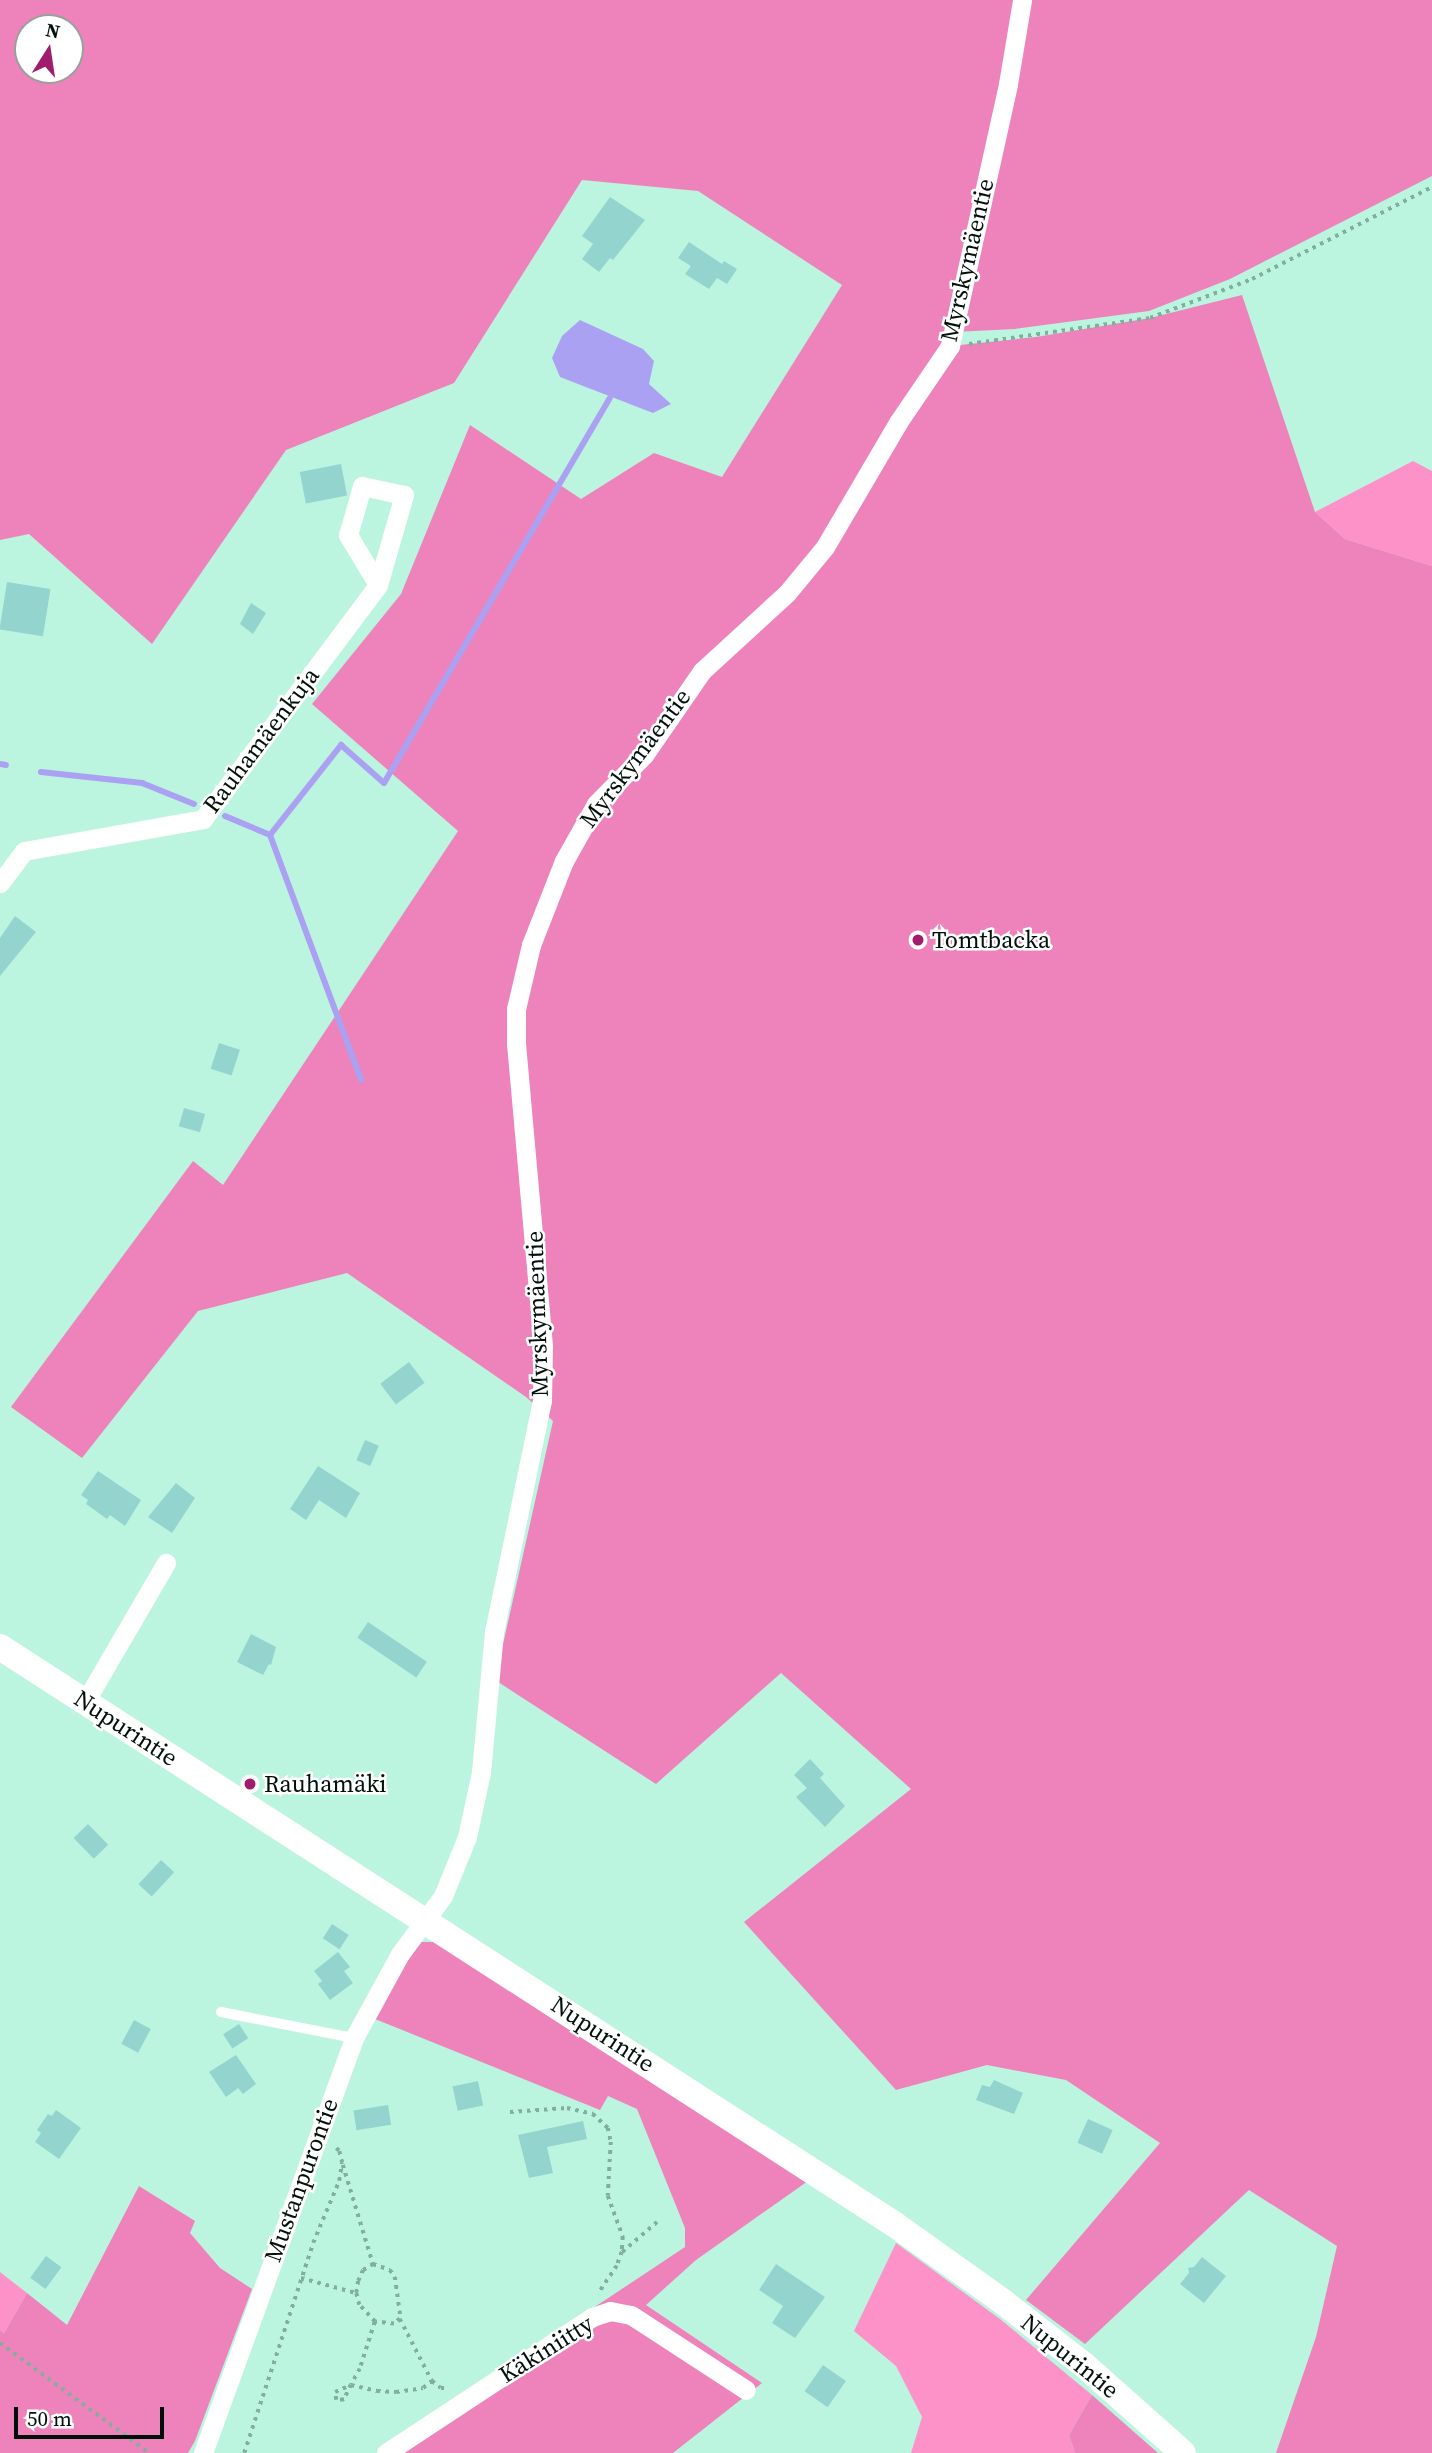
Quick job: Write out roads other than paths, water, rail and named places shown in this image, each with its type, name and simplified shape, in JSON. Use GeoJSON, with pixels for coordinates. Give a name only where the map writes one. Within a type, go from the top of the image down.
{"type":"FeatureCollection","features":[{"type":"Feature","properties":{"kind":"main road","name":"Nupurintie"},"geometry":{"type":"LineString","coordinates":[[0,1647],[894,2224],[1002,2301],[1084,2365],[1184,2453]]}},
{"type":"Feature","properties":{"kind":"street","name":"Myrskymäentie"},"geometry":{"type":"LineString","coordinates":[[426,1920],[443,1896],[467,1837],[481,1772],[494,1632],[542,1401],[543,1346],[516,1044],[516,1009],[531,945],[564,861],[596,804],[644,755],[702,671],[786,593],[825,547],[899,421],[950,346],[1008,84],[1022,0]]}},
{"type":"Feature","properties":{"kind":"street","name":"Rauhamäenkuja"},"geometry":{"type":"LineString","coordinates":[[0,883],[24,851],[203,819],[378,585],[404,495],[362,486],[348,535],[378,585]]}},
{"type":"Feature","properties":{"kind":"street"},"geometry":{"type":"LineString","coordinates":[[85,1702],[166,1563]]}},
{"type":"Feature","properties":{"kind":"street","name":"Mustanpurontie"},"geometry":{"type":"LineString","coordinates":[[203,2453],[354,2038],[400,1954],[426,1920]]}},
{"type":"Feature","properties":{"kind":"street","name":"Käkiniitty"},"geometry":{"type":"LineString","coordinates":[[386,2453],[592,2317],[610,2311],[631,2315],[746,2390]]}},
{"type":"Feature","properties":{"kind":"lane"},"geometry":{"type":"LineString","coordinates":[[221,2012],[354,2038]]}},
{"type":"Feature","properties":{"kind":"waterway"},"geometry":{"type":"LineString","coordinates":[[225,816],[270,835],[341,745],[384,783],[610,398]]}},
{"type":"Feature","properties":{"kind":"waterway"},"geometry":{"type":"LineString","coordinates":[[0,764],[6,765]]}},
{"type":"Feature","properties":{"kind":"waterway"},"geometry":{"type":"LineString","coordinates":[[41,772],[142,783],[194,804]]}},
{"type":"Feature","properties":{"kind":"waterway"},"geometry":{"type":"LineString","coordinates":[[270,835],[361,1080]]}},
{"type":"Feature","properties":{"kind":"place","name":"Tomtbacka"},"geometry":{"type":"Point","coordinates":[918,940]}},
{"type":"Feature","properties":{"kind":"place","name":"Rauhamäki"},"geometry":{"type":"Point","coordinates":[250,1784]}}]}
